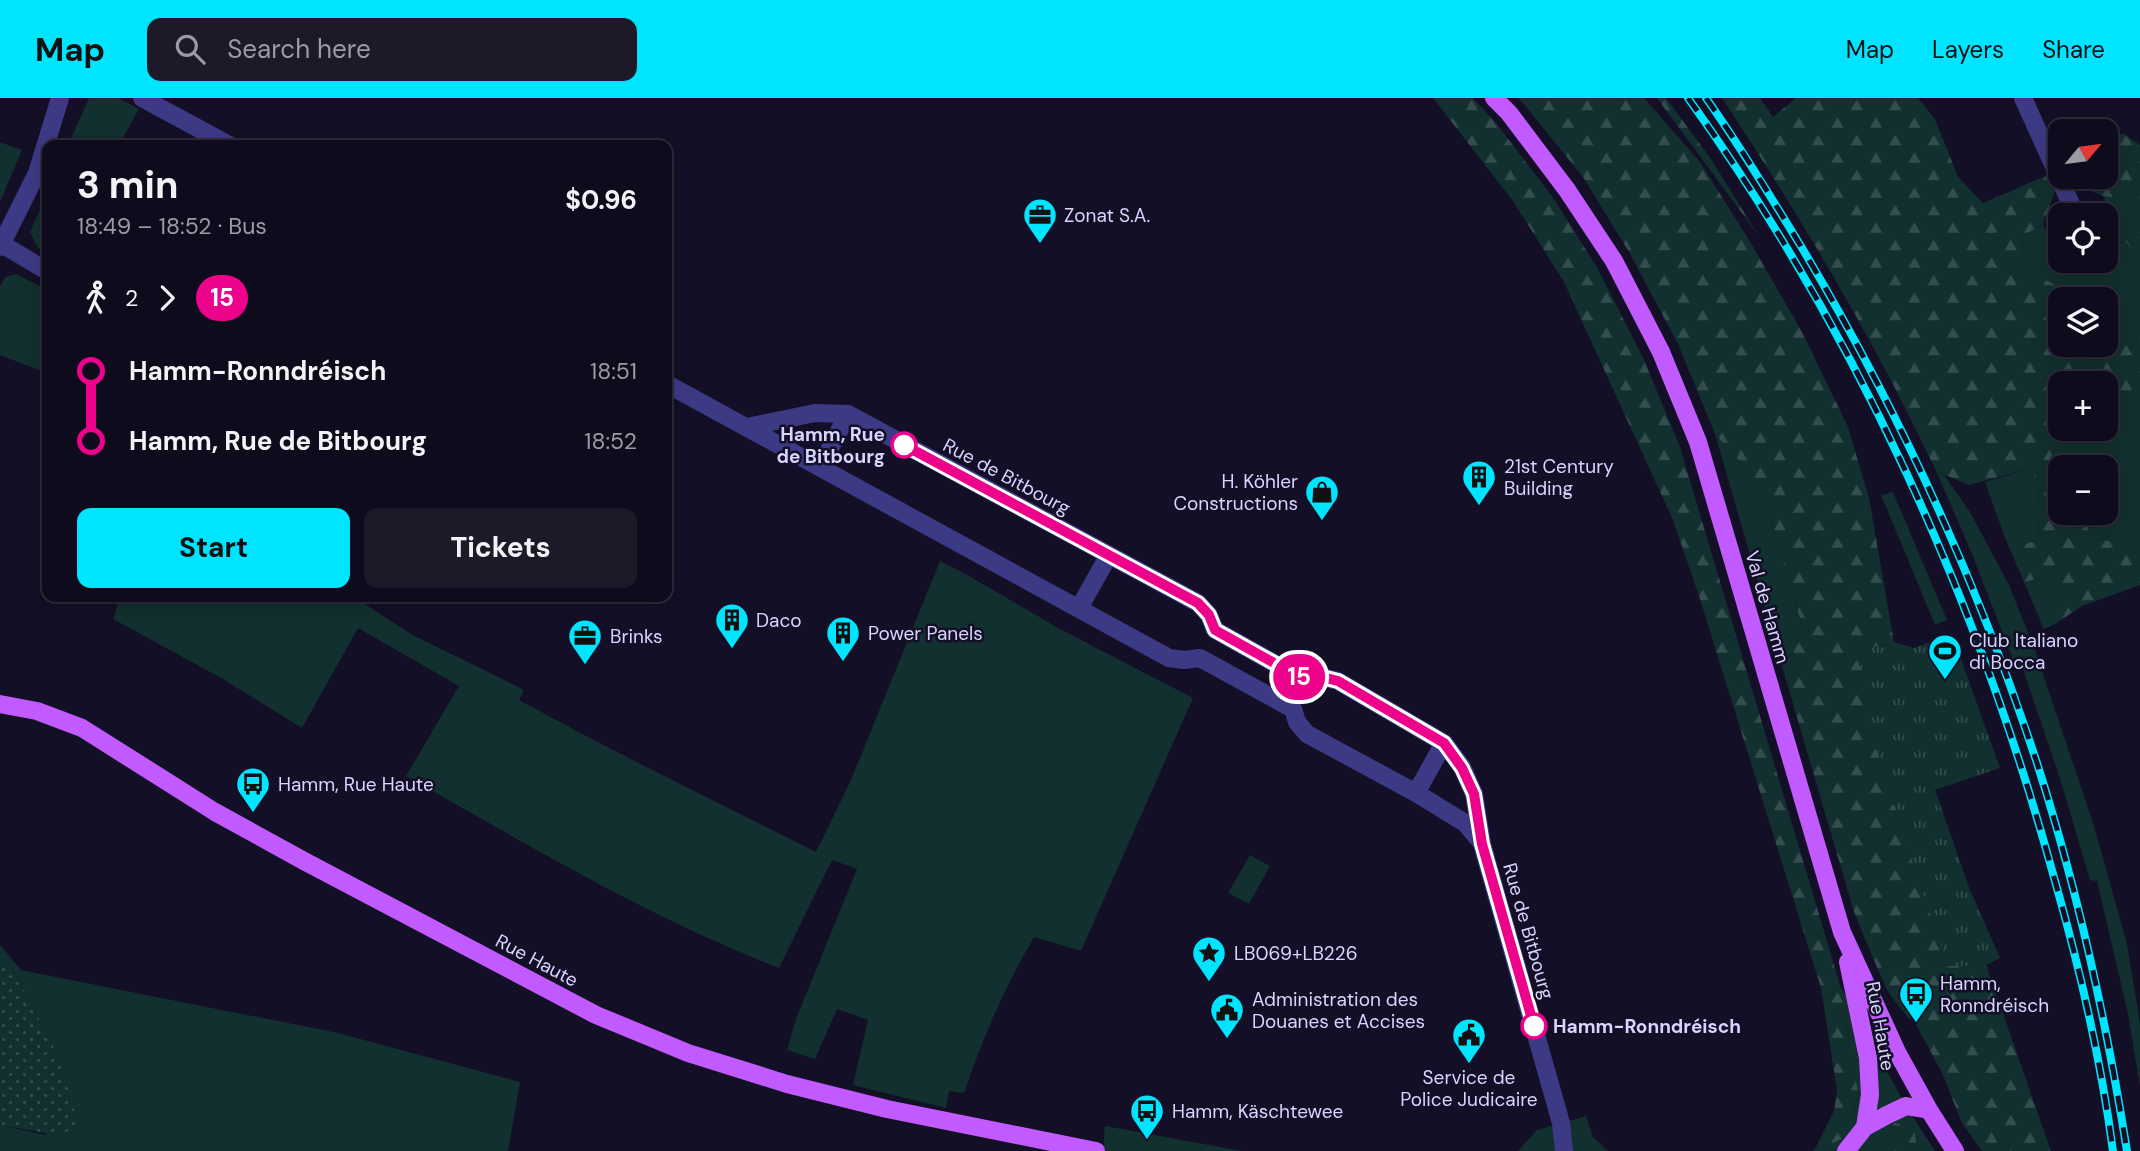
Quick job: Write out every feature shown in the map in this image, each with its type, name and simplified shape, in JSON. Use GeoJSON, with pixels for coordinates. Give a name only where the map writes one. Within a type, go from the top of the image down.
{"type":"FeatureCollection","features":[{"type":"Feature","properties":{"kind":"main road","name":"Val de Hamm"},"geometry":{"type":"LineString","coordinates":[[1494,98],[1509,113],[1567,190],[1614,261],[1661,352],[1698,442],[1842,932],[1897,1052],[1955,1151]]}},
{"type":"Feature","properties":{"kind":"main road","name":"Rue Haute"},"geometry":{"type":"LineString","coordinates":[[0,704],[37,710],[82,728],[215,812],[314,867],[596,1015],[688,1053],[787,1084],[887,1109],[1096,1151]]}},
{"type":"Feature","properties":{"kind":"main road","name":"Rue Haute"},"geometry":{"type":"LineString","coordinates":[[1842,932],[1868,1058],[1870,1095],[1865,1127]]}},
{"type":"Feature","properties":{"kind":"main road"},"geometry":{"type":"LineString","coordinates":[[1846,1151],[1865,1127],[1906,1106],[1929,1110]]}},
{"type":"Feature","properties":{"kind":"street"},"geometry":{"type":"LineString","coordinates":[[47,140],[60,98]]}},
{"type":"Feature","properties":{"kind":"street"},"geometry":{"type":"LineString","coordinates":[[142,98],[220,140]]}},
{"type":"Feature","properties":{"kind":"street"},"geometry":{"type":"LineString","coordinates":[[2023,98],[2071,203]]}},
{"type":"Feature","properties":{"kind":"street"},"geometry":{"type":"LineString","coordinates":[[42,157],[37,173],[1,245],[42,268]]}},
{"type":"Feature","properties":{"kind":"street","name":"Rue de Bitbourg"},"geometry":{"type":"LineString","coordinates":[[672,387],[1169,658],[1200,658],[1293,709],[1297,722],[1307,734],[1465,823],[1482,844]]}},
{"type":"Feature","properties":{"kind":"street","name":"Rue de Bitbourg"},"geometry":{"type":"LineString","coordinates":[[747,427],[815,413],[848,414],[1198,603],[1209,615],[1215,630],[1308,682],[1322,677],[1338,681],[1444,743],[1462,768],[1474,794],[1482,844],[1561,1124],[1564,1151]]}},
{"type":"Feature","properties":{"kind":"street"},"geometry":{"type":"LineString","coordinates":[[820,467],[848,414]]}},
{"type":"Feature","properties":{"kind":"street"},"geometry":{"type":"LineString","coordinates":[[1079,608],[1109,555]]}},
{"type":"Feature","properties":{"kind":"street"},"geometry":{"type":"LineString","coordinates":[[1200,658],[1215,630]]}},
{"type":"Feature","properties":{"kind":"street"},"geometry":{"type":"LineString","coordinates":[[1246,683],[1260,655]]}},
{"type":"Feature","properties":{"kind":"street"},"geometry":{"type":"LineString","coordinates":[[1293,709],[1308,682]]}},
{"type":"Feature","properties":{"kind":"street"},"geometry":{"type":"LineString","coordinates":[[1416,793],[1444,743]]}},
{"type":"Feature","properties":{"kind":"green space"},"geometry":{"type":"Polygon","coordinates":[[[89,98],[118,98],[139,109],[122,140],[70,140],[89,98]]]}},
{"type":"Feature","properties":{"kind":"green space"},"geometry":{"type":"Polygon","coordinates":[[[1433,98],[1473,98],[1496,123],[1554,199],[1598,269],[1644,360],[1680,447],[1840,985],[1858,1092],[1853,1120],[1843,1138],[1819,1150],[1816,1147],[1834,1111],[1837,1090],[1821,988],[1673,520],[1564,282],[1513,201],[1433,98]]]}},
{"type":"Feature","properties":{"kind":"green space"},"geometry":{"type":"Polygon","coordinates":[[[1519,98],[1644,98],[1700,162],[1801,330],[1848,427],[1869,498],[1894,642],[1857,652],[1948,965],[1986,965],[2051,1151],[1982,1151],[1962,1123],[1942,1073],[1912,1017],[1878,970],[1854,912],[1791,697],[1788,672],[1801,622],[1761,485],[1715,434],[1678,344],[1629,252],[1583,177],[1519,98]]]}},
{"type":"Feature","properties":{"kind":"green space"},"geometry":{"type":"Polygon","coordinates":[[[1657,98],[1666,98],[1711,159],[1758,235],[1657,98]]]}},
{"type":"Feature","properties":{"kind":"green space"},"geometry":{"type":"Polygon","coordinates":[[[1722,98],[1760,98],[1773,117],[1796,98],[1918,98],[1935,119],[1958,177],[1983,203],[2048,175],[2048,189],[2055,191],[2051,203],[2048,203],[2043,224],[2023,236],[2021,267],[2060,287],[2048,287],[2048,357],[2118,357],[2118,318],[2140,329],[2140,400],[2118,404],[2118,371],[2048,371],[2048,441],[2058,441],[2052,455],[2048,455],[2048,525],[2088,525],[2089,540],[2121,541],[2140,554],[2140,585],[2082,606],[2043,629],[2040,620],[2063,609],[2048,576],[2024,582],[2004,535],[2013,532],[2019,545],[2039,540],[2037,485],[2032,468],[1969,485],[1936,471],[1862,327],[1722,98]]]}},
{"type":"Feature","properties":{"kind":"green space"},"geometry":{"type":"Polygon","coordinates":[[[2122,133],[2140,145],[2140,202],[2103,196],[2086,189],[2118,189],[2118,137],[2122,133]]]}},
{"type":"Feature","properties":{"kind":"green space"},"geometry":{"type":"Polygon","coordinates":[[[0,142],[22,150],[0,202],[0,142]]]}},
{"type":"Feature","properties":{"kind":"green space"},"geometry":{"type":"Polygon","coordinates":[[[2103,196],[2140,202],[2140,232],[2133,225],[2120,233],[2140,260],[2140,329],[2118,318],[2118,287],[2060,287],[2021,267],[2023,236],[2043,224],[2048,235],[2048,273],[2118,273],[2118,203],[2106,203],[2103,196]]]}},
{"type":"Feature","properties":{"kind":"green space"},"geometry":{"type":"Polygon","coordinates":[[[42,204],[42,251],[30,232],[42,204]]]}},
{"type":"Feature","properties":{"kind":"green space"},"geometry":{"type":"Polygon","coordinates":[[[2133,225],[2140,232],[2140,260],[2119,233],[2133,225]]]}},
{"type":"Feature","properties":{"kind":"green space"},"geometry":{"type":"Polygon","coordinates":[[[16,274],[42,287],[42,371],[0,355],[0,287],[5,277],[16,274]]]}},
{"type":"Feature","properties":{"kind":"green space"},"geometry":{"type":"Polygon","coordinates":[[[2140,400],[2140,555],[2121,541],[2088,540],[2087,525],[2118,525],[2118,455],[2052,455],[2056,443],[2118,441],[2118,404],[2140,400]]]}},
{"type":"Feature","properties":{"kind":"green space"},"geometry":{"type":"Polygon","coordinates":[[[1715,434],[1761,485],[1801,622],[1788,672],[1791,697],[1715,434]]]}},
{"type":"Feature","properties":{"kind":"green space"},"geometry":{"type":"Polygon","coordinates":[[[2032,468],[2037,485],[2039,540],[2019,545],[2013,532],[2004,535],[1985,482],[2032,468]]]}},
{"type":"Feature","properties":{"kind":"green space"},"geometry":{"type":"Polygon","coordinates":[[[1936,471],[1944,475],[1970,512],[2009,585],[2035,650],[2094,826],[2127,944],[2140,1025],[2140,1086],[2128,1014],[2097,881],[2090,880],[2023,669],[2017,670],[1936,471]]]}},
{"type":"Feature","properties":{"kind":"green space"},"geometry":{"type":"Polygon","coordinates":[[[1893,492],[1947,620],[1935,625],[1881,495],[1893,492]]]}},
{"type":"Feature","properties":{"kind":"green space"},"geometry":{"type":"Polygon","coordinates":[[[940,561],[1060,629],[1193,698],[1081,951],[1034,937],[995,1014],[964,1093],[949,1091],[946,1108],[853,1085],[868,1020],[837,1009],[815,1059],[787,1050],[796,1019],[857,869],[832,860],[779,968],[636,903],[406,776],[459,686],[358,628],[302,728],[223,679],[113,619],[118,602],[362,602],[411,634],[524,690],[519,700],[816,852],[851,780],[940,561]]]}},
{"type":"Feature","properties":{"kind":"green space"},"geometry":{"type":"Polygon","coordinates":[[[2048,576],[2064,610],[2040,620],[2024,582],[2048,576]]]}},
{"type":"Feature","properties":{"kind":"green space"},"geometry":{"type":"Polygon","coordinates":[[[1952,634],[2000,768],[1935,790],[1970,890],[2000,958],[1986,965],[1948,966],[1874,743],[1857,652],[1894,642],[1914,648],[1952,634]]]}},
{"type":"Feature","properties":{"kind":"green space"},"geometry":{"type":"Polygon","coordinates":[[[1250,855],[1270,866],[1249,904],[1228,893],[1250,855]]]}},
{"type":"Feature","properties":{"kind":"green space"},"geometry":{"type":"Polygon","coordinates":[[[0,945],[21,970],[338,1033],[520,1082],[508,1151],[0,1151],[0,1125],[46,1135],[60,1059],[14,971],[0,952],[0,945]]]}},
{"type":"Feature","properties":{"kind":"green space"},"geometry":{"type":"Polygon","coordinates":[[[0,952],[14,971],[60,1059],[79,1127],[57,1135],[0,1125],[0,952]]]}},
{"type":"Feature","properties":{"kind":"green space"},"geometry":{"type":"Polygon","coordinates":[[[1878,970],[1912,1017],[1909,1019],[1888,992],[1878,970]]]}},
{"type":"Feature","properties":{"kind":"green space"},"geometry":{"type":"Polygon","coordinates":[[[1840,985],[1906,1106],[1935,1151],[1917,1151],[1913,1126],[1894,1123],[1880,1151],[1813,1151],[1816,1147],[1819,1150],[1853,1120],[1858,1092],[1840,985]]]}},
{"type":"Feature","properties":{"kind":"green space"},"geometry":{"type":"Polygon","coordinates":[[[1586,1116],[1593,1137],[1608,1151],[1518,1151],[1537,1130],[1586,1116]]]}},
{"type":"Feature","properties":{"kind":"green space"},"geometry":{"type":"Polygon","coordinates":[[[1894,1123],[1914,1126],[1917,1151],[1880,1151],[1894,1123]]]}},
{"type":"Feature","properties":{"kind":"green space"},"geometry":{"type":"Polygon","coordinates":[[[1105,1126],[1242,1151],[1103,1151],[1105,1126]]]}},
{"type":"Feature","properties":{"kind":"railway"},"geometry":{"type":"LineString","coordinates":[[1688,98],[1749,188],[1806,280],[1858,375],[1906,473],[1950,573],[1989,674],[2055,881],[2089,1015],[2113,1151]]}},
{"type":"Feature","properties":{"kind":"railway"},"geometry":{"type":"LineString","coordinates":[[1706,98],[1802,248],[1871,371],[1933,497],[1988,627],[2036,760],[2065,856],[2100,1003],[2127,1151]]}},
{"type":"Feature","properties":{"kind":"bus line","name":"15"},"geometry":{"type":"LineString","coordinates":[[904,445],[1198,603],[1209,615],[1215,630],[1308,682],[1322,677],[1338,681],[1444,743],[1462,768],[1474,794],[1482,844],[1534,1026]]}},
{"type":"Feature","properties":{"kind":"place","name":"Zonat S.A."},"geometry":{"type":"Point","coordinates":[1040,245]}},
{"type":"Feature","properties":{"kind":"place","name":"Hamm, Rue de Bitbourg"},"geometry":{"type":"Point","coordinates":[904,445]}},
{"type":"Feature","properties":{"kind":"place","name":"21st Century Building"},"geometry":{"type":"Point","coordinates":[1479,507]}},
{"type":"Feature","properties":{"kind":"place","name":"H. Köhler Constructions"},"geometry":{"type":"Point","coordinates":[1322,522]}},
{"type":"Feature","properties":{"kind":"place","name":"Daco"},"geometry":{"type":"Point","coordinates":[732,650]}},
{"type":"Feature","properties":{"kind":"place","name":"Power Panels"},"geometry":{"type":"Point","coordinates":[843,663]}},
{"type":"Feature","properties":{"kind":"place","name":"Brinks"},"geometry":{"type":"Point","coordinates":[585,666]}},
{"type":"Feature","properties":{"kind":"place","name":"Club Italiano di Bocca"},"geometry":{"type":"Point","coordinates":[1945,681]}},
{"type":"Feature","properties":{"kind":"place","name":"Hamm, Rue Haute"},"geometry":{"type":"Point","coordinates":[253,814]}},
{"type":"Feature","properties":{"kind":"place","name":"LB069+LB226"},"geometry":{"type":"Point","coordinates":[1209,983]}},
{"type":"Feature","properties":{"kind":"place","name":"Hamm, Ronndréisch"},"geometry":{"type":"Point","coordinates":[1916,1024]}},
{"type":"Feature","properties":{"kind":"place","name":"Hamm-Ronndréisch"},"geometry":{"type":"Point","coordinates":[1534,1026]}},
{"type":"Feature","properties":{"kind":"place","name":"Administration des Douanes et Accises"},"geometry":{"type":"Point","coordinates":[1227,1040]}},
{"type":"Feature","properties":{"kind":"place","name":"Service de Police Judicaire"},"geometry":{"type":"Point","coordinates":[1469,1065]}},
{"type":"Feature","properties":{"kind":"place","name":"Hamm, Käschtewee"},"geometry":{"type":"Point","coordinates":[1147,1141]}}]}
